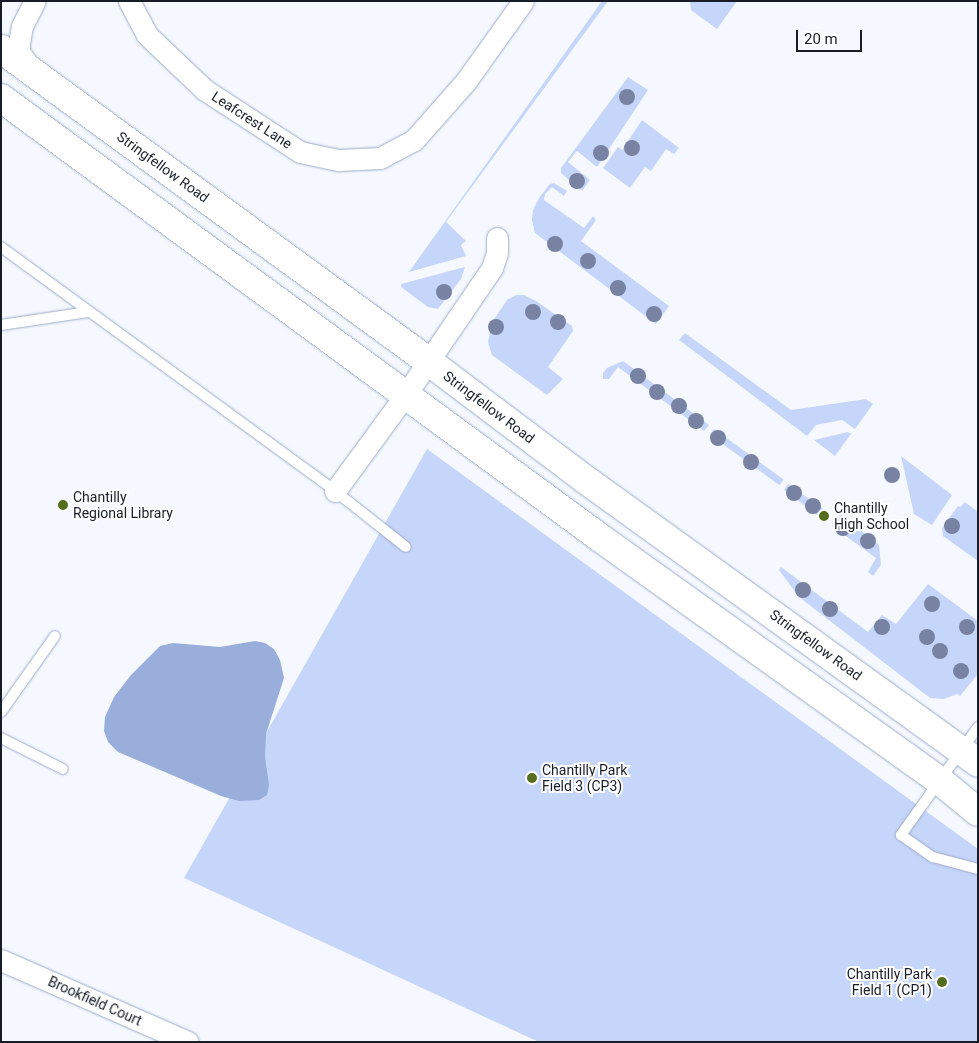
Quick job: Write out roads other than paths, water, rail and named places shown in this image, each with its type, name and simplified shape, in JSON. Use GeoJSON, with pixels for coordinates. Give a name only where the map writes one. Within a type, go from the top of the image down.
{"type":"FeatureCollection","features":[{"type":"Feature","properties":{"kind":"main road","name":"Stringfellow Road"},"geometry":{"type":"LineString","coordinates":[[1,49],[428,361],[586,480],[970,757]]}},
{"type":"Feature","properties":{"kind":"main road"},"geometry":{"type":"LineString","coordinates":[[1,98],[607,542],[939,780],[978,812]]}},
{"type":"Feature","properties":{"kind":"street"},"geometry":{"type":"LineString","coordinates":[[35,1],[22,26],[19,43],[23,59],[36,75]]}},
{"type":"Feature","properties":{"kind":"street","name":"Leafcrest Lane"},"geometry":{"type":"LineString","coordinates":[[129,1],[146,36],[205,90],[300,152],[339,160],[380,158],[414,140],[466,81],[524,1]]}},
{"type":"Feature","properties":{"kind":"street"},"geometry":{"type":"LineString","coordinates":[[334,491],[406,394],[492,268],[497,253],[497,238]]}},
{"type":"Feature","properties":{"kind":"street","name":"Brookfield Court"},"geometry":{"type":"LineString","coordinates":[[1,960],[188,1042]]}},
{"type":"Feature","properties":{"kind":"lane"},"geometry":{"type":"LineString","coordinates":[[1,247],[334,491],[406,547]]}},
{"type":"Feature","properties":{"kind":"lane"},"geometry":{"type":"LineString","coordinates":[[1,325],[88,312]]}},
{"type":"Feature","properties":{"kind":"lane"},"geometry":{"type":"LineString","coordinates":[[1,712],[55,636]]}},
{"type":"Feature","properties":{"kind":"lane"},"geometry":{"type":"LineString","coordinates":[[978,727],[970,757],[939,780],[901,836],[932,857],[978,869]]}},
{"type":"Feature","properties":{"kind":"lane"},"geometry":{"type":"LineString","coordinates":[[1,738],[63,769]]}},
{"type":"Feature","properties":{"kind":"place","name":"Chantilly Regional Library"},"geometry":{"type":"Point","coordinates":[63,505]}},
{"type":"Feature","properties":{"kind":"place","name":"Chantilly High School"},"geometry":{"type":"Point","coordinates":[824,516]}},
{"type":"Feature","properties":{"kind":"place","name":"Chantilly Park Field 3 (CP3)"},"geometry":{"type":"Point","coordinates":[532,778]}},
{"type":"Feature","properties":{"kind":"place","name":"Chantilly Park Field 1 (CP1)"},"geometry":{"type":"Point","coordinates":[942,982]}}]}
